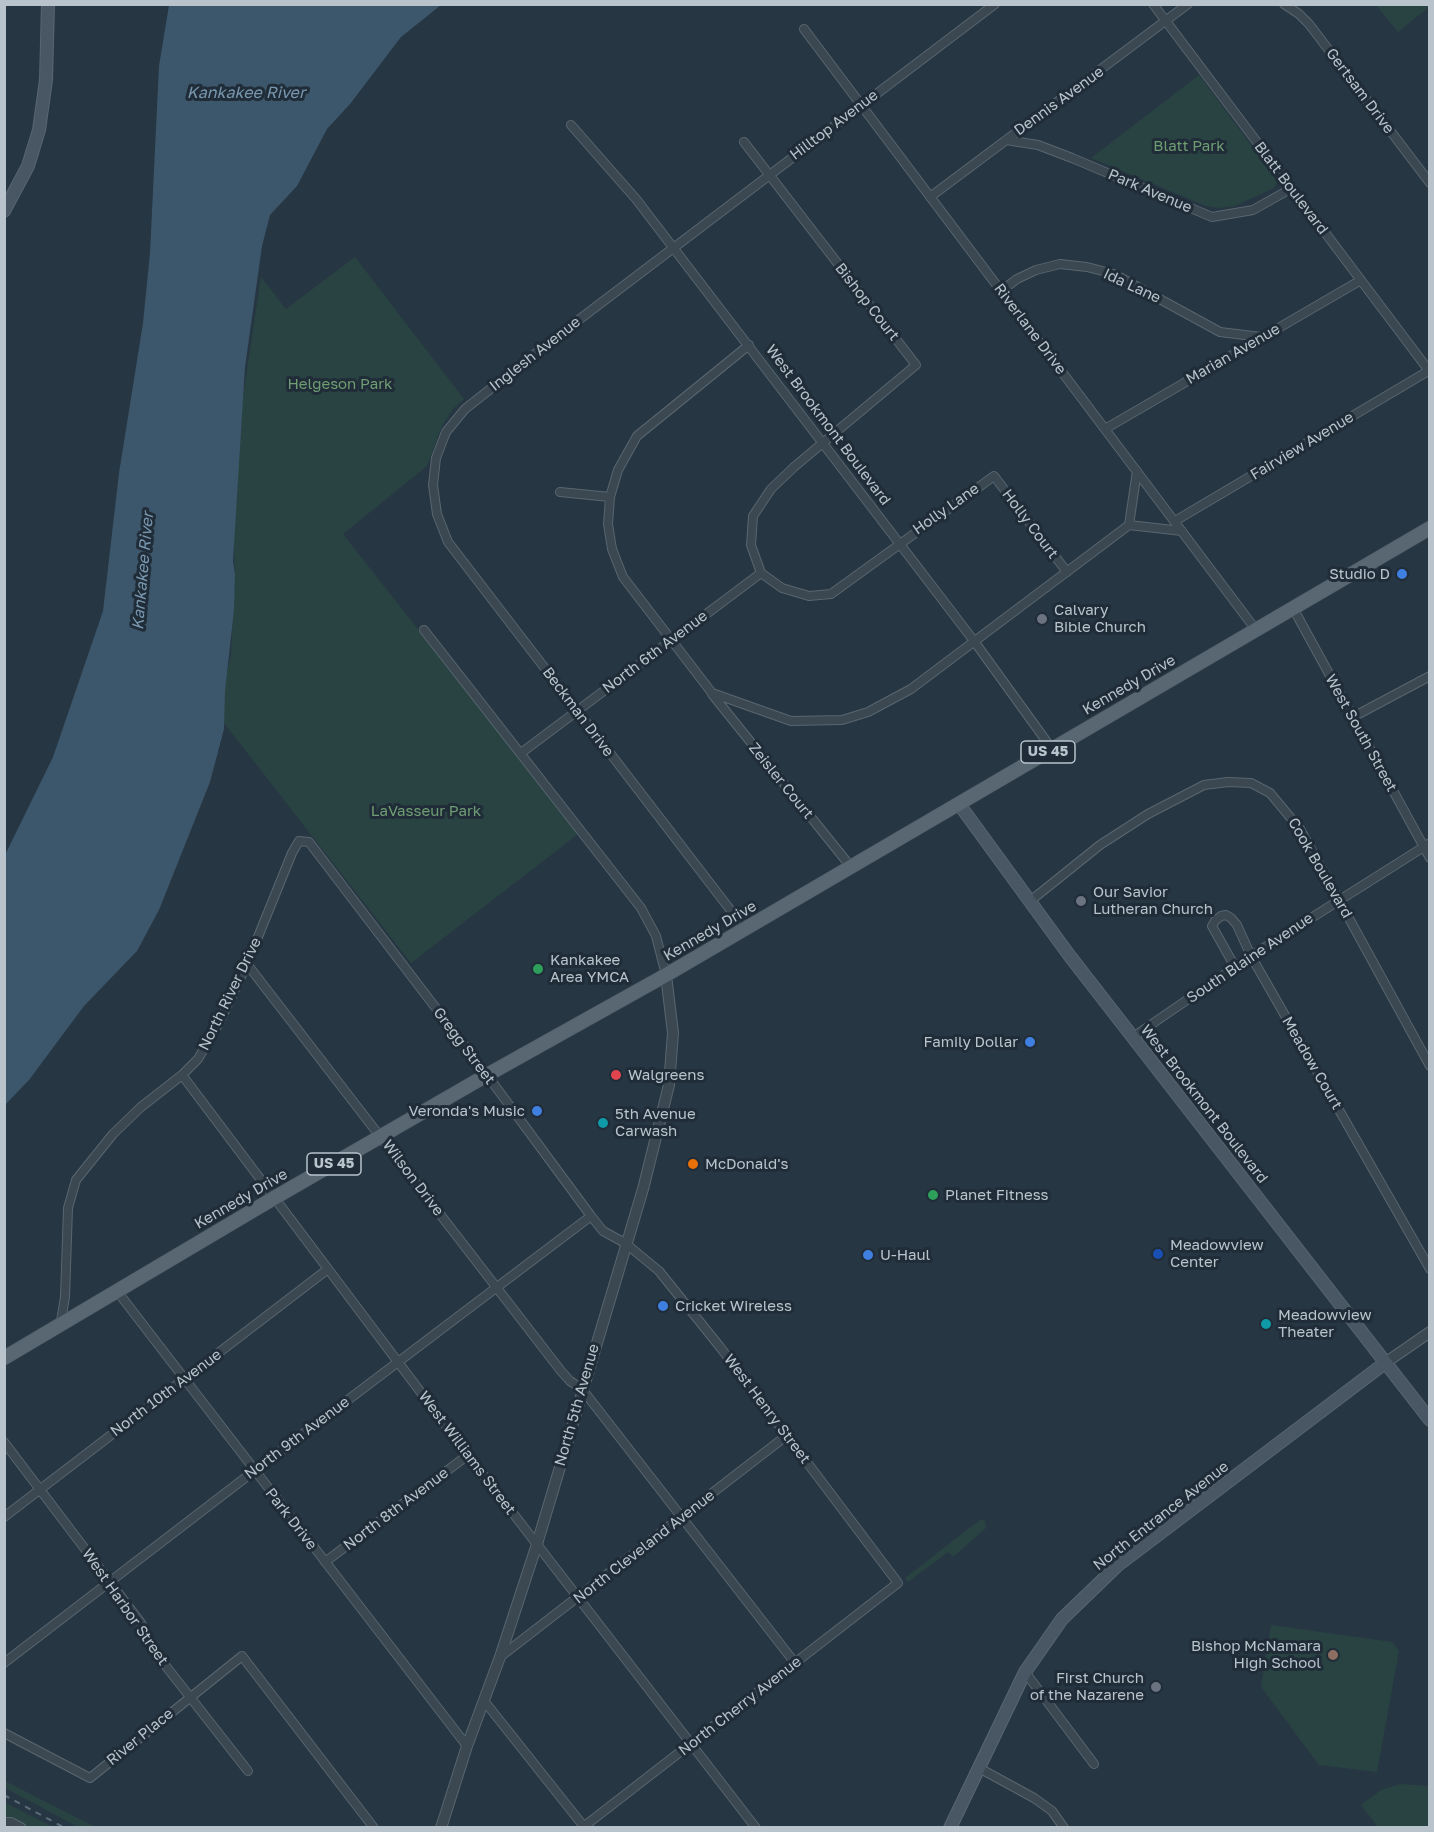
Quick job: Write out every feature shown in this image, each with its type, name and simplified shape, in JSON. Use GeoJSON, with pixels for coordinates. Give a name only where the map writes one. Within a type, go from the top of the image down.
{"type":"FeatureCollection","features":[{"type":"Feature","properties":{"kind":"main road"},"geometry":{"type":"LineString","coordinates":[[4,211],[28,166],[39,130],[46,80],[48,4]]}},
{"type":"Feature","properties":{"kind":"main road","name":"Kennedy Drive"},"geometry":{"type":"LineString","coordinates":[[4,1359],[60,1328],[117,1291],[274,1198],[666,975],[1430,528]]}},
{"type":"Feature","properties":{"kind":"main road","name":"West Brookmont Boulevard"},"geometry":{"type":"LineString","coordinates":[[958,804],[1029,902],[1430,1420]]}},
{"type":"Feature","properties":{"kind":"main road","name":"North Entrance Avenue"},"geometry":{"type":"LineString","coordinates":[[950,1827],[1025,1672],[1062,1619],[1118,1565],[1385,1363]]}},
{"type":"Feature","properties":{"kind":"street","name":"Hilltop Avenue"},"geometry":{"type":"LineString","coordinates":[[674,248],[995,4]]}},
{"type":"Feature","properties":{"kind":"street","name":"Blatt Boulevard"},"geometry":{"type":"LineString","coordinates":[[1153,4],[1429,371]]}},
{"type":"Feature","properties":{"kind":"street","name":"Dennis Avenue"},"geometry":{"type":"LineString","coordinates":[[930,197],[1188,4]]}},
{"type":"Feature","properties":{"kind":"street","name":"Gertsam Drive"},"geometry":{"type":"LineString","coordinates":[[1284,4],[1310,24],[1430,183]]}},
{"type":"Feature","properties":{"kind":"street","name":"Riverlane Drive"},"geometry":{"type":"LineString","coordinates":[[804,29],[1256,630]]}},
{"type":"Feature","properties":{"kind":"street","name":"West Brookmont Boulevard"},"geometry":{"type":"LineString","coordinates":[[571,125],[636,199],[749,345],[974,641],[1052,749]]}},
{"type":"Feature","properties":{"kind":"street","name":"Park Avenue"},"geometry":{"type":"LineString","coordinates":[[1006,140],[1038,145],[1212,217],[1253,210],[1292,188]]}},
{"type":"Feature","properties":{"kind":"street","name":"Bishop Court"},"geometry":{"type":"LineString","coordinates":[[744,142],[916,365],[824,444]]}},
{"type":"Feature","properties":{"kind":"street","name":"Inglesh Avenue"},"geometry":{"type":"LineString","coordinates":[[432,485],[436,458],[446,432],[465,409],[674,248]]}},
{"type":"Feature","properties":{"kind":"street","name":"Ida Lane"},"geometry":{"type":"LineString","coordinates":[[1001,291],[1017,279],[1036,270],[1060,264],[1087,267],[1114,274],[1220,332],[1262,337]]}},
{"type":"Feature","properties":{"kind":"street","name":"Marian Avenue"},"geometry":{"type":"LineString","coordinates":[[1105,429],[1360,280]]}},
{"type":"Feature","properties":{"kind":"street","name":"Zeisler Court"},"geometry":{"type":"LineString","coordinates":[[749,345],[637,436],[618,470],[610,497],[608,524],[612,549],[622,577],[669,640],[850,867]]}},
{"type":"Feature","properties":{"kind":"street","name":"Fairview Avenue"},"geometry":{"type":"LineString","coordinates":[[1175,521],[1429,371]]}},
{"type":"Feature","properties":{"kind":"street"},"geometry":{"type":"LineString","coordinates":[[824,444],[794,467],[771,489],[753,516],[751,545],[760,573],[782,588],[809,597],[831,594],[899,543]]}},
{"type":"Feature","properties":{"kind":"street"},"geometry":{"type":"LineString","coordinates":[[1129,525],[1137,471]]}},
{"type":"Feature","properties":{"kind":"street","name":"Holly Lane"},"geometry":{"type":"LineString","coordinates":[[899,543],[993,476]]}},
{"type":"Feature","properties":{"kind":"street","name":"Holly Court"},"geometry":{"type":"LineString","coordinates":[[993,476],[1067,572]]}},
{"type":"Feature","properties":{"kind":"street","name":"Beckman Drive"},"geometry":{"type":"LineString","coordinates":[[432,485],[437,514],[448,542],[745,929]]}},
{"type":"Feature","properties":{"kind":"street"},"geometry":{"type":"LineString","coordinates":[[560,492],[610,497]]}},
{"type":"Feature","properties":{"kind":"street"},"geometry":{"type":"LineString","coordinates":[[712,693],[791,721],[842,720],[868,712],[911,688],[1129,525],[1182,531]]}},
{"type":"Feature","properties":{"kind":"street","name":"North 6th Avenue"},"geometry":{"type":"LineString","coordinates":[[521,753],[760,573]]}},
{"type":"Feature","properties":{"kind":"street","name":"West South Street"},"geometry":{"type":"LineString","coordinates":[[1293,608],[1426,845],[1430,858]]}},
{"type":"Feature","properties":{"kind":"street"},"geometry":{"type":"LineString","coordinates":[[424,630],[650,922],[666,975]]}},
{"type":"Feature","properties":{"kind":"street"},"geometry":{"type":"LineString","coordinates":[[1353,717],[1430,676]]}},
{"type":"Feature","properties":{"kind":"street","name":"Cook Boulevard"},"geometry":{"type":"LineString","coordinates":[[1029,902],[1100,845],[1148,814],[1204,784],[1251,783],[1270,792],[1300,829],[1430,1066]]}},
{"type":"Feature","properties":{"kind":"street","name":"North River Drive"},"geometry":{"type":"LineString","coordinates":[[60,1328],[65,1296],[68,1208],[76,1180],[113,1134],[198,1059],[219,1023],[247,964],[292,854],[299,841],[309,842]]}},
{"type":"Feature","properties":{"kind":"street","name":"Gregg Street"},"geometry":{"type":"LineString","coordinates":[[309,842],[487,1075],[591,1216],[603,1231],[625,1243]]}},
{"type":"Feature","properties":{"kind":"street","name":"South Blaine Avenue"},"geometry":{"type":"LineString","coordinates":[[1133,1037],[1234,967],[1426,845]]}},
{"type":"Feature","properties":{"kind":"street","name":"Meadow Court"},"geometry":{"type":"LineString","coordinates":[[1234,967],[1212,926],[1221,916],[1226,915],[1237,924],[1251,956],[1430,1269]]}},
{"type":"Feature","properties":{"kind":"street","name":"Wilson Drive"},"geometry":{"type":"LineString","coordinates":[[247,964],[497,1289],[570,1381],[582,1389],[795,1663]]}},
{"type":"Feature","properties":{"kind":"street","name":"North 5th Avenue"},"geometry":{"type":"LineString","coordinates":[[441,1827],[537,1544],[643,1189],[669,1085],[674,1033],[666,975]]}},
{"type":"Feature","properties":{"kind":"street","name":"West Williams Street"},"geometry":{"type":"LineString","coordinates":[[182,1075],[468,1455],[756,1827]]}},
{"type":"Feature","properties":{"kind":"street","name":"North 9th Avenue"},"geometry":{"type":"LineString","coordinates":[[4,1663],[591,1216]]}},
{"type":"Feature","properties":{"kind":"street","name":"West Henry Street"},"geometry":{"type":"LineString","coordinates":[[625,1243],[659,1271],[720,1347],[898,1583]]}},
{"type":"Feature","properties":{"kind":"street","name":"North 10th Avenue"},"geometry":{"type":"LineString","coordinates":[[4,1517],[328,1269]]}},
{"type":"Feature","properties":{"kind":"street","name":"Park Drive"},"geometry":{"type":"LineString","coordinates":[[117,1291],[467,1746]]}},
{"type":"Feature","properties":{"kind":"street"},"geometry":{"type":"LineString","coordinates":[[1385,1363],[1430,1332]]}},
{"type":"Feature","properties":{"kind":"street","name":"North Cleveland Avenue"},"geometry":{"type":"LineString","coordinates":[[500,1657],[786,1436]]}},
{"type":"Feature","properties":{"kind":"street","name":"West Harbor Street"},"geometry":{"type":"LineString","coordinates":[[4,1442],[141,1623],[154,1651],[248,1771]]}},
{"type":"Feature","properties":{"kind":"street","name":"North 8th Avenue"},"geometry":{"type":"LineString","coordinates":[[325,1562],[468,1455]]}},
{"type":"Feature","properties":{"kind":"street","name":"North Cherry Avenue"},"geometry":{"type":"LineString","coordinates":[[584,1827],[898,1583]]}},
{"type":"Feature","properties":{"kind":"street","name":"River Place"},"geometry":{"type":"LineString","coordinates":[[4,1733],[90,1778],[242,1656],[374,1827]]}},
{"type":"Feature","properties":{"kind":"street"},"geometry":{"type":"LineString","coordinates":[[1025,1672],[1094,1764]]}},
{"type":"Feature","properties":{"kind":"street"},"geometry":{"type":"LineString","coordinates":[[485,1702],[584,1827]]}},
{"type":"Feature","properties":{"kind":"street"},"geometry":{"type":"LineString","coordinates":[[979,1768],[1034,1798],[1052,1811],[1064,1827]]}},
{"type":"Feature","properties":{"kind":"street"},"geometry":{"type":"LineString","coordinates":[[4,1822],[22,1827]]}},
{"type":"Feature","properties":{"kind":"green space"},"geometry":{"type":"Polygon","coordinates":[[[1429,4],[1429,7],[1398,32],[1376,5],[1429,4]]]}},
{"type":"Feature","properties":{"kind":"green space","name":"Blatt Park"},"geometry":{"type":"Polygon","coordinates":[[[1199,75],[1278,181],[1274,188],[1235,206],[1219,208],[1206,206],[1091,158],[1199,75]]]}},
{"type":"Feature","properties":{"kind":"green space","name":"LaVasseur Park"},"geometry":{"type":"Polygon","coordinates":[[[355,257],[464,399],[452,410],[441,428],[427,466],[343,534],[572,825],[577,835],[411,963],[217,714],[231,655],[235,575],[233,529],[242,404],[261,277],[286,309],[355,257]]]}},
{"type":"Feature","properties":{"kind":"green space"},"geometry":{"type":"Polygon","coordinates":[[[981,1519],[985,1521],[986,1528],[953,1557],[948,1552],[908,1582],[905,1578],[981,1519]]]}},
{"type":"Feature","properties":{"kind":"green space"},"geometry":{"type":"Polygon","coordinates":[[[1271,1625],[1392,1642],[1399,1651],[1377,1772],[1319,1765],[1261,1687],[1271,1625]]]}},
{"type":"Feature","properties":{"kind":"green space"},"geometry":{"type":"Polygon","coordinates":[[[4,1781],[95,1827],[78,1827],[5,1788],[4,1781]]]}},
{"type":"Feature","properties":{"kind":"green space"},"geometry":{"type":"Polygon","coordinates":[[[1400,1784],[1429,1786],[1429,1827],[1378,1827],[1361,1805],[1381,1790],[1400,1784]]]}},
{"type":"Feature","properties":{"kind":"green space"},"geometry":{"type":"Polygon","coordinates":[[[4,1802],[53,1827],[28,1827],[5,1817],[4,1802]]]}},
{"type":"Feature","properties":{"kind":"water","name":"Kankakee River"},"geometry":{"type":"Polygon","coordinates":[[[169,5],[441,5],[401,37],[350,104],[327,129],[297,186],[270,215],[262,246],[245,367],[233,561],[234,610],[225,691],[224,729],[210,782],[159,910],[137,951],[84,1006],[29,1080],[5,1105],[5,855],[53,757],[103,611],[119,473],[143,323],[150,253],[159,66],[169,5]]]}},
{"type":"Feature","properties":{"kind":"railway"},"geometry":{"type":"LineString","coordinates":[[4,1795],[65,1828]]}},
{"type":"Feature","properties":{"kind":"place","name":"Studio D"},"geometry":{"type":"Point","coordinates":[1402,574]}},
{"type":"Feature","properties":{"kind":"place","name":"Calvary Bible Church"},"geometry":{"type":"Point","coordinates":[1042,619]}},
{"type":"Feature","properties":{"kind":"place","name":"Our Savior Lutheran Church"},"geometry":{"type":"Point","coordinates":[1081,901]}},
{"type":"Feature","properties":{"kind":"place","name":"Kankakee Area YMCA"},"geometry":{"type":"Point","coordinates":[538,969]}},
{"type":"Feature","properties":{"kind":"place","name":"Family Dollar"},"geometry":{"type":"Point","coordinates":[1030,1042]}},
{"type":"Feature","properties":{"kind":"place","name":"Walgreens"},"geometry":{"type":"Point","coordinates":[616,1075]}},
{"type":"Feature","properties":{"kind":"place","name":"Veronda's Music"},"geometry":{"type":"Point","coordinates":[537,1111]}},
{"type":"Feature","properties":{"kind":"place","name":"5th Avenue Carwash"},"geometry":{"type":"Point","coordinates":[603,1123]}},
{"type":"Feature","properties":{"kind":"place","name":"McDonald's"},"geometry":{"type":"Point","coordinates":[693,1164]}},
{"type":"Feature","properties":{"kind":"place","name":"Planet Fitness"},"geometry":{"type":"Point","coordinates":[933,1195]}},
{"type":"Feature","properties":{"kind":"place","name":"Meadowview Center"},"geometry":{"type":"Point","coordinates":[1158,1254]}},
{"type":"Feature","properties":{"kind":"place","name":"U-Haul"},"geometry":{"type":"Point","coordinates":[868,1255]}},
{"type":"Feature","properties":{"kind":"place","name":"Cricket Wireless"},"geometry":{"type":"Point","coordinates":[663,1306]}},
{"type":"Feature","properties":{"kind":"place","name":"Meadowview Theater"},"geometry":{"type":"Point","coordinates":[1266,1324]}},
{"type":"Feature","properties":{"kind":"place","name":"Bishop McNamara High School"},"geometry":{"type":"Point","coordinates":[1333,1655]}},
{"type":"Feature","properties":{"kind":"place","name":"First Church of the Nazarene"},"geometry":{"type":"Point","coordinates":[1156,1687]}},
{"type":"Feature","properties":{"kind":"park label","name":"Helgeson Park"},"geometry":{"type":"Point","coordinates":[340,384]}}]}
